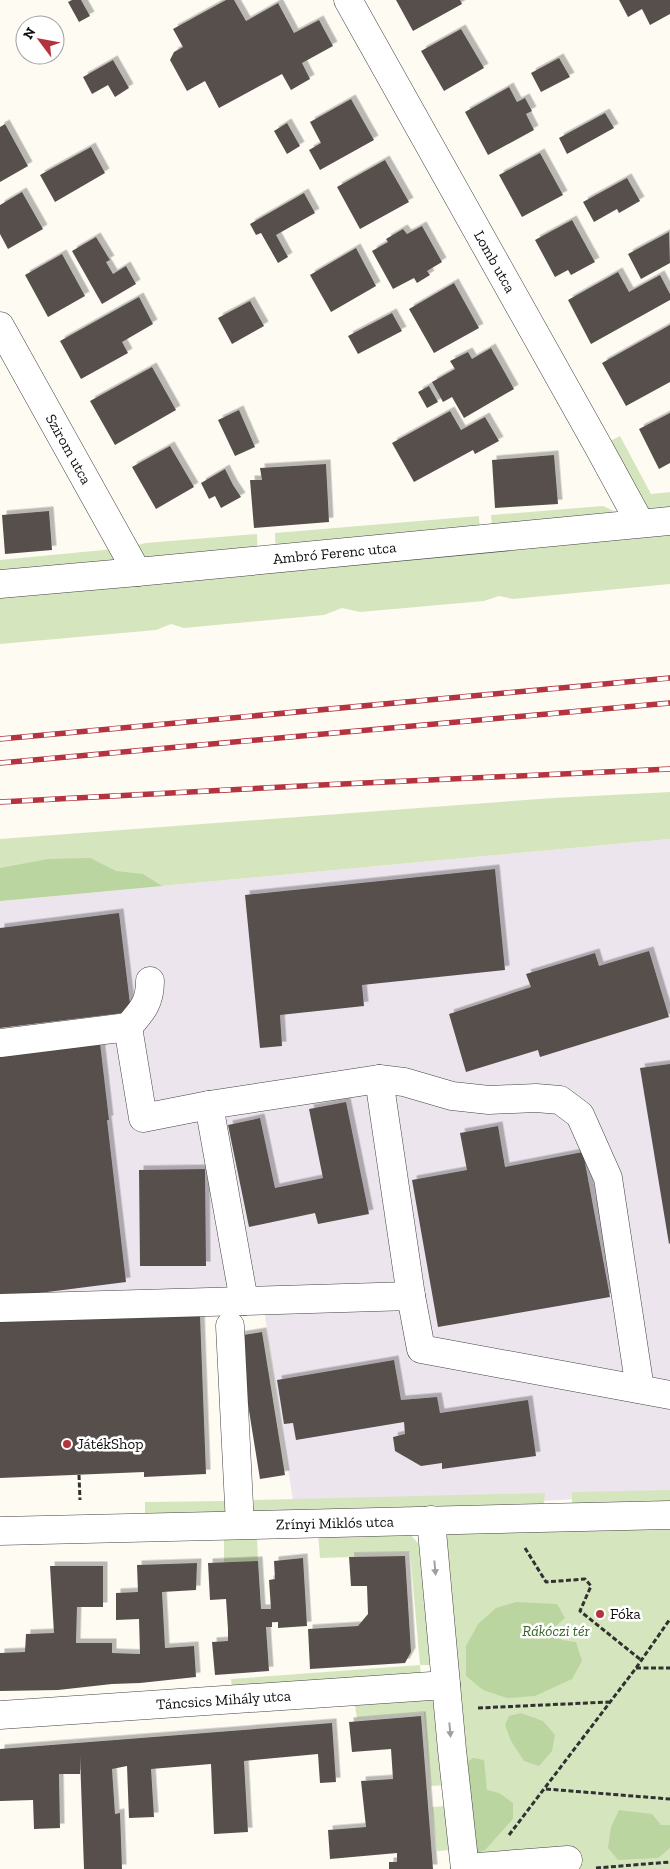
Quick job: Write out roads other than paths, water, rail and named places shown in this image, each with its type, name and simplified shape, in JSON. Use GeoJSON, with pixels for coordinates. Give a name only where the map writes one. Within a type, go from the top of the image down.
{"type":"FeatureCollection","features":[{"type":"Feature","properties":{"kind":"street","name":"Lomb utca"},"geometry":{"type":"LineString","coordinates":[[348,0],[640,524]]}},
{"type":"Feature","properties":{"kind":"street","name":"Szirom utca"},"geometry":{"type":"LineString","coordinates":[[0,326],[137,572]]}},
{"type":"Feature","properties":{"kind":"street","name":"Ambró Ferenc utca"},"geometry":{"type":"LineString","coordinates":[[0,584],[670,521]]}},
{"type":"Feature","properties":{"kind":"street"},"geometry":{"type":"LineString","coordinates":[[0,1043],[128,1027],[144,1009],[150,994],[150,981]]}},
{"type":"Feature","properties":{"kind":"street"},"geometry":{"type":"LineString","coordinates":[[128,1027],[143,1118],[209,1105],[379,1079],[404,1082],[452,1096],[489,1100],[536,1098],[560,1100],[580,1115],[608,1178],[640,1388]]}},
{"type":"Feature","properties":{"kind":"street"},"geometry":{"type":"LineString","coordinates":[[379,1079],[411,1296],[422,1349],[670,1395]]}},
{"type":"Feature","properties":{"kind":"street"},"geometry":{"type":"LineString","coordinates":[[209,1105],[244,1301]]}},
{"type":"Feature","properties":{"kind":"street"},"geometry":{"type":"LineString","coordinates":[[0,1308],[411,1296]]}},
{"type":"Feature","properties":{"kind":"street"},"geometry":{"type":"LineString","coordinates":[[230,1326],[240,1525]]}},
{"type":"Feature","properties":{"kind":"street","name":"Zrínyi Miklós utca"},"geometry":{"type":"LineString","coordinates":[[0,1531],[670,1515]]}},
{"type":"Feature","properties":{"kind":"street"},"geometry":{"type":"LineString","coordinates":[[431,1520],[447,1697],[472,1868],[568,1860]]}},
{"type":"Feature","properties":{"kind":"street","name":"Táncsics Mihály utca"},"geometry":{"type":"LineString","coordinates":[[0,1715],[447,1697]]}},
{"type":"Feature","properties":{"kind":"railway"},"geometry":{"type":"LineString","coordinates":[[0,739],[670,678]]}},
{"type":"Feature","properties":{"kind":"railway"},"geometry":{"type":"LineString","coordinates":[[0,763],[670,703]]}},
{"type":"Feature","properties":{"kind":"railway"},"geometry":{"type":"LineString","coordinates":[[0,802],[670,769]]}},
{"type":"Feature","properties":{"kind":"place","name":"JátékShop"},"geometry":{"type":"Point","coordinates":[67,1444]}},
{"type":"Feature","properties":{"kind":"place","name":"Fóka"},"geometry":{"type":"Point","coordinates":[600,1614]}},
{"type":"Feature","properties":{"kind":"park label","name":"Rákóczi tér"},"geometry":{"type":"Point","coordinates":[556,1631]}}]}
